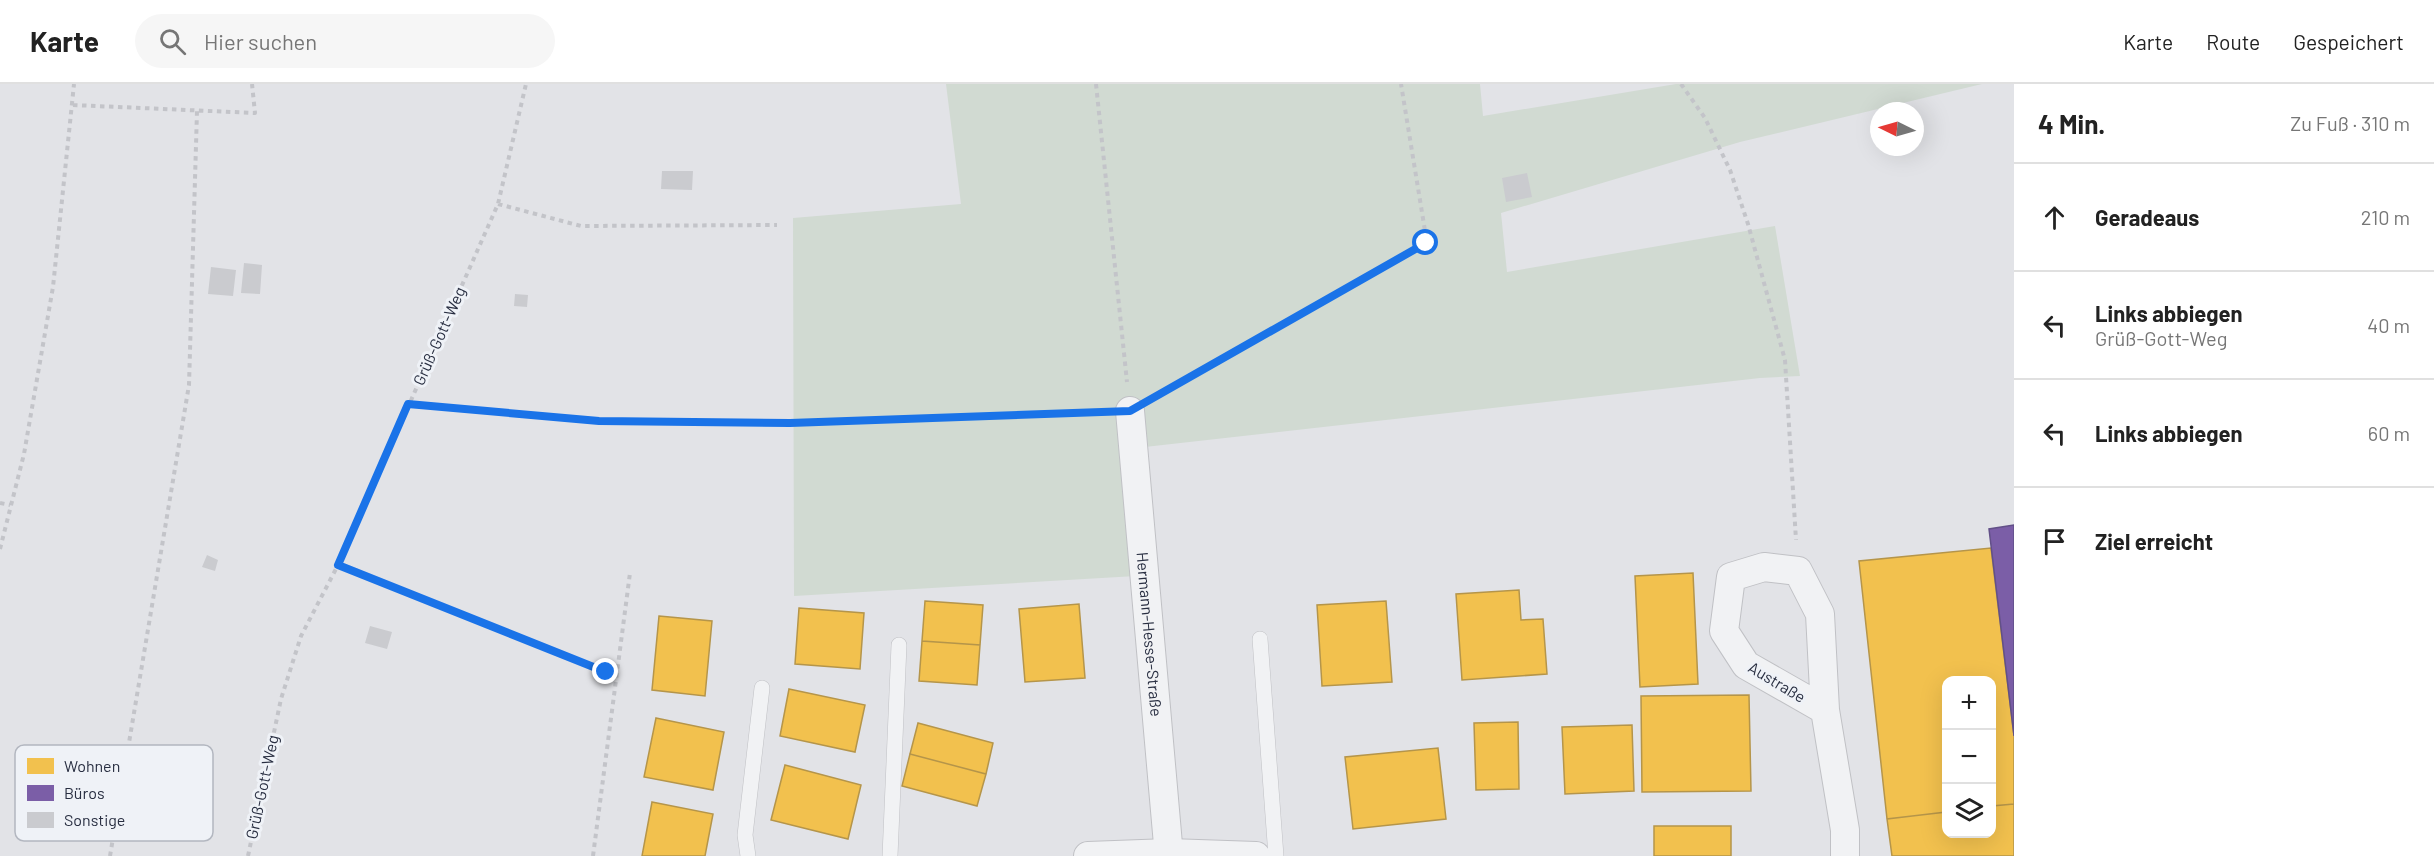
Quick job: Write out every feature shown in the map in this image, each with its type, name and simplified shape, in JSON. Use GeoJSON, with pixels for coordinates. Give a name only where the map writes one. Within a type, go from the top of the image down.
{"type":"FeatureCollection","features":[{"type":"Feature","properties":{"kind":"street","name":"Hermann-Hesse-Straße"},"geometry":{"type":"LineString","coordinates":[[1130,411],[1169,854]]}},
{"type":"Feature","properties":{"kind":"street","name":"Austraße"},"geometry":{"type":"LineString","coordinates":[[1825,710],[1746,665],[1724,631],[1731,577],[1764,567],[1798,571],[1820,614],[1825,710],[1845,830],[1845,856]]}},
{"type":"Feature","properties":{"kind":"street"},"geometry":{"type":"LineString","coordinates":[[1088,856],[1169,854],[1256,856]]}},
{"type":"Feature","properties":{"kind":"lane"},"geometry":{"type":"LineString","coordinates":[[1260,639],[1276,856]]}},
{"type":"Feature","properties":{"kind":"lane"},"geometry":{"type":"LineString","coordinates":[[890,856],[899,645]]}},
{"type":"Feature","properties":{"kind":"lane"},"geometry":{"type":"LineString","coordinates":[[748,856],[745,835],[762,688]]}},
{"type":"Feature","properties":{"kind":"path"},"geometry":{"type":"LineString","coordinates":[[0,549],[24,454],[53,287],[74,84]]}},
{"type":"Feature","properties":{"kind":"path"},"geometry":{"type":"LineString","coordinates":[[73,105],[255,113],[252,84]]}},
{"type":"Feature","properties":{"kind":"path","name":"Grüß-Gott-Weg"},"geometry":{"type":"LineString","coordinates":[[248,856],[281,699],[301,636],[338,565],[498,204],[526,84]]}},
{"type":"Feature","properties":{"kind":"path"},"geometry":{"type":"LineString","coordinates":[[1096,84],[1130,411]]}},
{"type":"Feature","properties":{"kind":"path"},"geometry":{"type":"LineString","coordinates":[[408,404],[599,421],[790,423],[1130,411],[1426,243],[1401,84]]}},
{"type":"Feature","properties":{"kind":"path"},"geometry":{"type":"LineString","coordinates":[[1682,84],[1705,118],[1730,170],[1748,224],[1785,360],[1798,571]]}},
{"type":"Feature","properties":{"kind":"path"},"geometry":{"type":"LineString","coordinates":[[129,745],[189,385],[196,111]]}},
{"type":"Feature","properties":{"kind":"path"},"geometry":{"type":"LineString","coordinates":[[498,204],[581,226],[777,225]]}},
{"type":"Feature","properties":{"kind":"path"},"geometry":{"type":"LineString","coordinates":[[0,503],[10,505]]}},
{"type":"Feature","properties":{"kind":"path"},"geometry":{"type":"LineString","coordinates":[[338,565],[618,676]]}},
{"type":"Feature","properties":{"kind":"path"},"geometry":{"type":"LineString","coordinates":[[593,856],[630,573]]}},
{"type":"Feature","properties":{"kind":"path"},"geometry":{"type":"LineString","coordinates":[[110,856],[113,841]]}},
{"type":"Feature","properties":{"kind":"shaded area"},"geometry":{"type":"Polygon","coordinates":[[[946,84],[1480,84],[1483,116],[1676,84],[1982,84],[1907,102],[1870,102],[1870,111],[1740,142],[1501,213],[1507,272],[1775,226],[1800,376],[1760,378],[1127,449],[1136,576],[794,596],[793,218],[961,204],[946,84]]]}},
{"type":"Feature","properties":{"kind":"building: Wohnen"},"geometry":{"type":"Polygon","coordinates":[[[1991,548],[2014,736],[2014,804],[1996,806],[1996,676],[1942,676],[1942,812],[1887,819],[1859,561],[1991,548]]]}},
{"type":"Feature","properties":{"kind":"building: Wohnen"},"geometry":{"type":"Polygon","coordinates":[[[1693,573],[1698,684],[1640,687],[1635,576],[1693,573]]]}},
{"type":"Feature","properties":{"kind":"building: Wohnen"},"geometry":{"type":"Polygon","coordinates":[[[1519,590],[1521,620],[1543,619],[1547,674],[1462,680],[1456,594],[1519,590]]]}},
{"type":"Feature","properties":{"kind":"building: Wohnen"},"geometry":{"type":"Polygon","coordinates":[[[925,601],[983,605],[980,645],[922,641],[925,601]]]}},
{"type":"Feature","properties":{"kind":"building: Wohnen"},"geometry":{"type":"Polygon","coordinates":[[[1386,601],[1392,682],[1322,686],[1317,605],[1386,601]]]}},
{"type":"Feature","properties":{"kind":"building: Wohnen"},"geometry":{"type":"Polygon","coordinates":[[[1079,604],[1085,678],[1025,682],[1019,609],[1079,604]]]}},
{"type":"Feature","properties":{"kind":"building: Wohnen"},"geometry":{"type":"Polygon","coordinates":[[[799,608],[864,613],[860,669],[795,664],[799,608]]]}},
{"type":"Feature","properties":{"kind":"building: Wohnen"},"geometry":{"type":"Polygon","coordinates":[[[659,616],[712,621],[705,696],[652,690],[659,616]]]}},
{"type":"Feature","properties":{"kind":"building: Wohnen"},"geometry":{"type":"Polygon","coordinates":[[[922,641],[980,645],[977,685],[919,681],[922,641]]]}},
{"type":"Feature","properties":{"kind":"building: Wohnen"},"geometry":{"type":"Polygon","coordinates":[[[789,689],[865,705],[855,752],[780,736],[789,689]]]}},
{"type":"Feature","properties":{"kind":"building: Wohnen"},"geometry":{"type":"Polygon","coordinates":[[[1749,695],[1751,791],[1642,792],[1641,696],[1749,695]]]}},
{"type":"Feature","properties":{"kind":"building: Wohnen"},"geometry":{"type":"Polygon","coordinates":[[[656,718],[724,732],[713,790],[644,777],[656,718]]]}},
{"type":"Feature","properties":{"kind":"building: Wohnen"},"geometry":{"type":"Polygon","coordinates":[[[1518,722],[1519,789],[1476,790],[1474,723],[1518,722]]]}},
{"type":"Feature","properties":{"kind":"building: Wohnen"},"geometry":{"type":"Polygon","coordinates":[[[918,723],[993,743],[986,774],[910,754],[918,723]]]}},
{"type":"Feature","properties":{"kind":"building: Wohnen"},"geometry":{"type":"Polygon","coordinates":[[[1632,725],[1634,791],[1565,794],[1562,727],[1632,725]]]}},
{"type":"Feature","properties":{"kind":"building: Wohnen"},"geometry":{"type":"Polygon","coordinates":[[[1438,748],[1446,819],[1353,829],[1345,757],[1438,748]]]}},
{"type":"Feature","properties":{"kind":"building: Wohnen"},"geometry":{"type":"Polygon","coordinates":[[[910,754],[986,774],[977,806],[902,786],[910,754]]]}},
{"type":"Feature","properties":{"kind":"building: Wohnen"},"geometry":{"type":"Polygon","coordinates":[[[785,765],[861,785],[848,839],[771,820],[785,765]]]}},
{"type":"Feature","properties":{"kind":"building: Wohnen"},"geometry":{"type":"Polygon","coordinates":[[[652,802],[713,814],[705,856],[642,856],[652,802]]]}},
{"type":"Feature","properties":{"kind":"building: Wohnen"},"geometry":{"type":"Polygon","coordinates":[[[2014,804],[2014,856],[1892,856],[1887,819],[1942,812],[1942,838],[1996,838],[1996,806],[2014,804]]]}},
{"type":"Feature","properties":{"kind":"building: Wohnen"},"geometry":{"type":"Polygon","coordinates":[[[1654,826],[1731,826],[1731,856],[1654,856],[1654,826]]]}},
{"type":"Feature","properties":{"kind":"building: Büros"},"geometry":{"type":"Polygon","coordinates":[[[2014,525],[2014,736],[1989,529],[2014,525]]]}},
{"type":"Feature","properties":{"kind":"building: Sonstige"},"geometry":{"type":"Polygon","coordinates":[[[662,171],[693,171],[692,190],[661,189],[662,171]]]}},
{"type":"Feature","properties":{"kind":"building: Sonstige"},"geometry":{"type":"Polygon","coordinates":[[[1527,173],[1532,197],[1506,202],[1502,178],[1527,173]]]}},
{"type":"Feature","properties":{"kind":"building: Sonstige"},"geometry":{"type":"Polygon","coordinates":[[[244,263],[262,265],[260,294],[241,293],[244,263]]]}},
{"type":"Feature","properties":{"kind":"building: Sonstige"},"geometry":{"type":"Polygon","coordinates":[[[211,267],[236,270],[233,296],[208,294],[211,267]]]}},
{"type":"Feature","properties":{"kind":"building: Sonstige"},"geometry":{"type":"Polygon","coordinates":[[[515,294],[528,295],[527,307],[514,306],[515,294]]]}},
{"type":"Feature","properties":{"kind":"building: Sonstige"},"geometry":{"type":"Polygon","coordinates":[[[207,555],[218,560],[215,571],[202,567],[207,555]]]}},
{"type":"Feature","properties":{"kind":"building: Sonstige"},"geometry":{"type":"Polygon","coordinates":[[[370,626],[392,632],[387,649],[365,643],[370,626]]]}},
{"type":"Feature","properties":{"kind":"route"},"geometry":{"type":"LineString","coordinates":[[606,672],[338,565],[408,404],[599,421],[790,423],[1130,411],[1426,243]]}}]}
